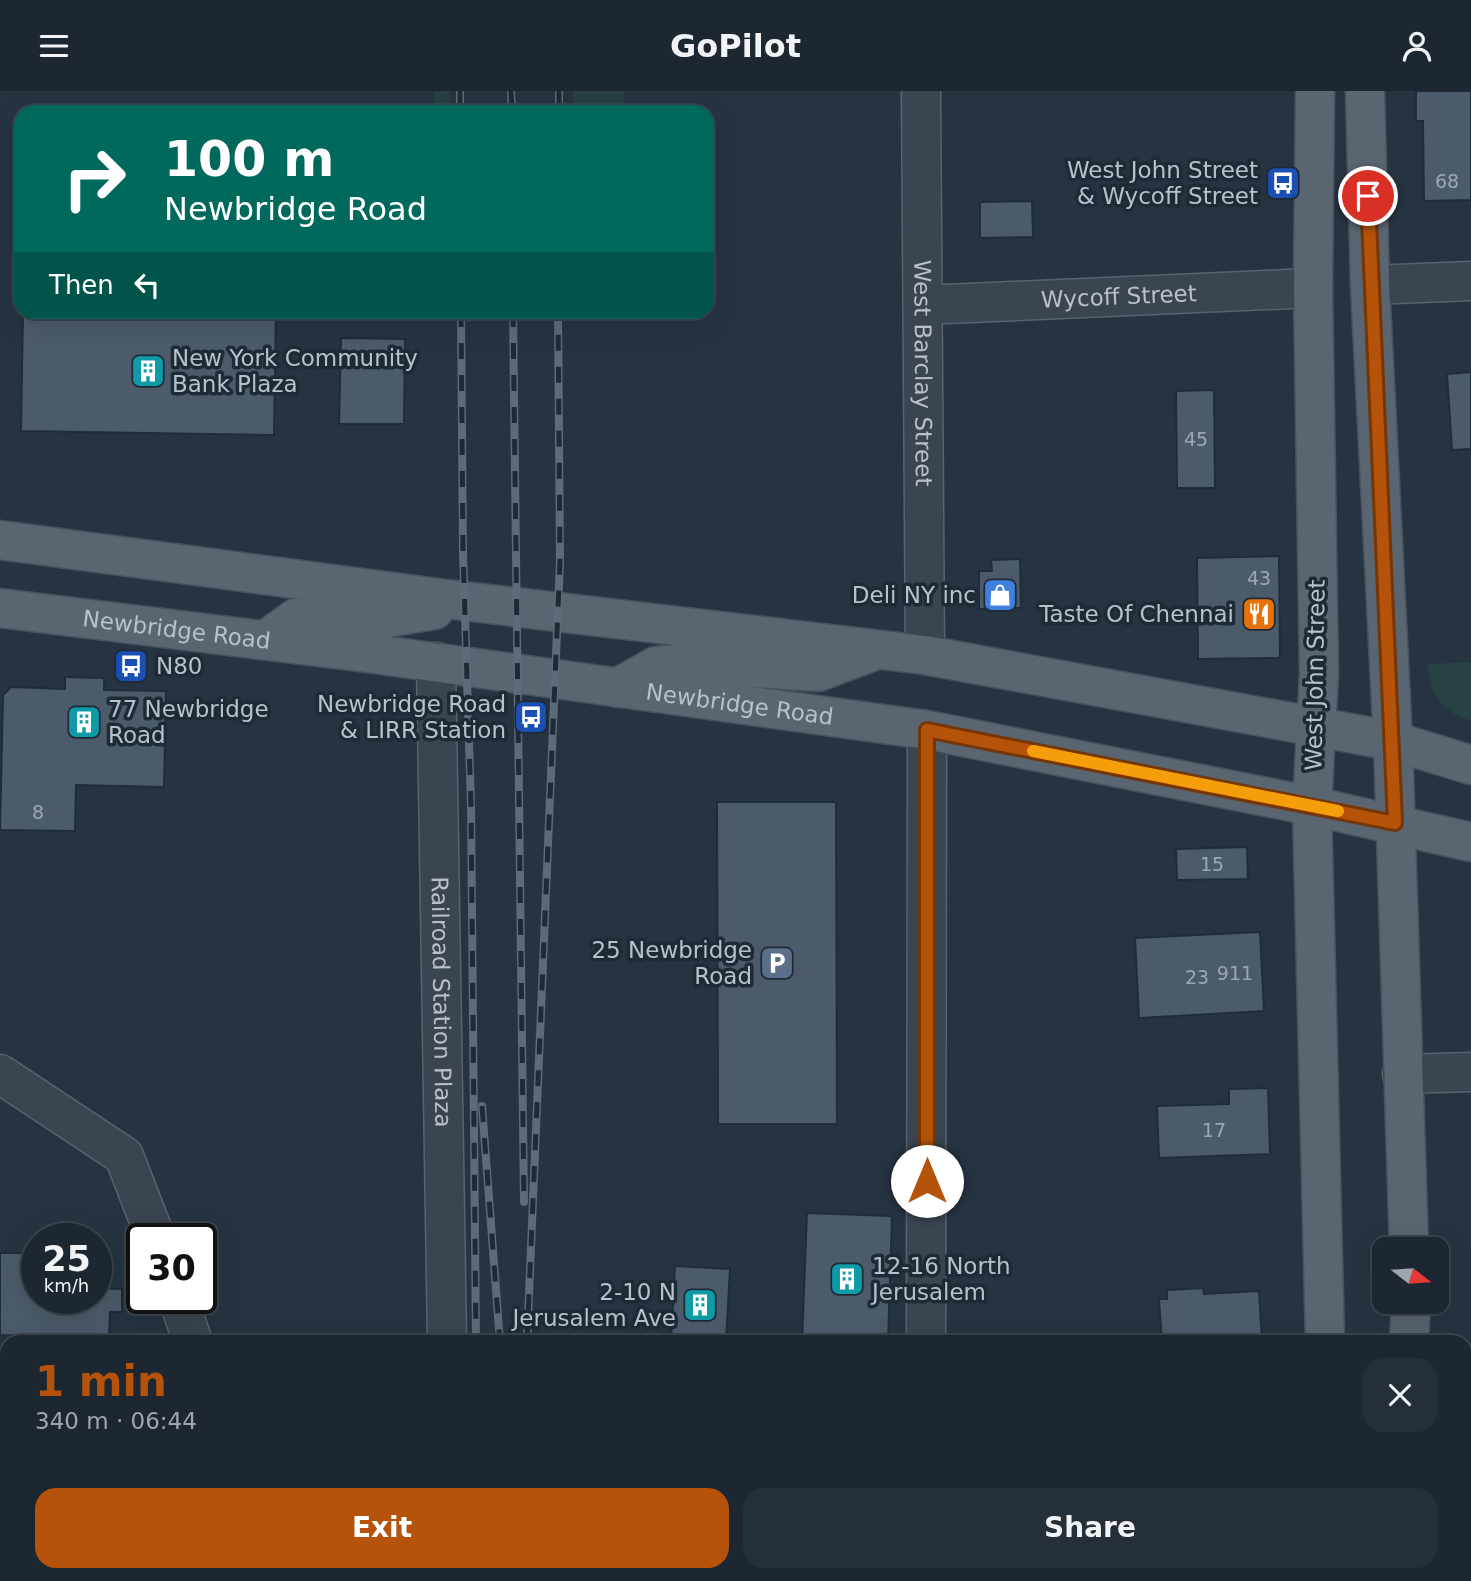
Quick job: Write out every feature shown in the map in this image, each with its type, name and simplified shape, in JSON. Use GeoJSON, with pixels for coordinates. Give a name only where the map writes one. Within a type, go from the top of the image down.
{"type":"FeatureCollection","features":[{"type":"Feature","properties":{"kind":"main road","name":"West John Street"},"geometry":{"type":"LineString","coordinates":[[1315,91],[1313,288],[1318,525],[1316,727],[1312,806],[1325,1335]]}},
{"type":"Feature","properties":{"kind":"main road"},"geometry":{"type":"LineString","coordinates":[[1365,91],[1370,285],[1393,741],[1409,1237]]}},
{"type":"Feature","properties":{"kind":"main road"},"geometry":{"type":"LineString","coordinates":[[0,540],[438,597],[925,655],[1393,741],[1471,765]]}},
{"type":"Feature","properties":{"kind":"main road"},"geometry":{"type":"LineString","coordinates":[[265,640],[296,618],[375,620],[434,610],[438,597]]}},
{"type":"Feature","properties":{"kind":"main road","name":"Newbridge Road"},"geometry":{"type":"LineString","coordinates":[[0,608],[436,662],[927,730],[1395,823],[1471,842]]}},
{"type":"Feature","properties":{"kind":"main road"},"geometry":{"type":"LineString","coordinates":[[617,688],[656,666],[680,663],[818,672],[876,649]]}},
{"type":"Feature","properties":{"kind":"main road"},"geometry":{"type":"LineString","coordinates":[[1409,1335],[1410,1314]]}},
{"type":"Feature","properties":{"kind":"street","name":"West Barclay Street"},"geometry":{"type":"LineString","coordinates":[[921,91],[925,655]]}},
{"type":"Feature","properties":{"kind":"street"},"geometry":{"type":"LineString","coordinates":[[1370,285],[1471,281]]}},
{"type":"Feature","properties":{"kind":"street","name":"Wycoff Street"},"geometry":{"type":"LineString","coordinates":[[923,305],[1313,288]]}},
{"type":"Feature","properties":{"kind":"street","name":"Railroad Station Plaza"},"geometry":{"type":"LineString","coordinates":[[436,662],[447,1335]]}},
{"type":"Feature","properties":{"kind":"street"},"geometry":{"type":"LineString","coordinates":[[926,1335],[927,730]]}},
{"type":"Feature","properties":{"kind":"street"},"geometry":{"type":"LineString","coordinates":[[1402,1074],[1471,1072]]}},
{"type":"Feature","properties":{"kind":"street"},"geometry":{"type":"LineString","coordinates":[[0,1074],[124,1156],[150,1223]]}},
{"type":"Feature","properties":{"kind":"street"},"geometry":{"type":"LineString","coordinates":[[183,1314],[191,1335]]}},
{"type":"Feature","properties":{"kind":"green space"},"geometry":{"type":"Polygon","coordinates":[[[434,91],[449,91],[450,105],[434,105],[434,91]]]}},
{"type":"Feature","properties":{"kind":"green space"},"geometry":{"type":"Polygon","coordinates":[[[573,91],[624,91],[624,105],[572,105],[573,91]]]}},
{"type":"Feature","properties":{"kind":"green space"},"geometry":{"type":"Polygon","coordinates":[[[1471,662],[1471,721],[1451,712],[1439,701],[1427,664],[1471,662]]]}},
{"type":"Feature","properties":{"kind":"building"},"geometry":{"type":"Polygon","coordinates":[[[1416,91],[1471,91],[1471,200],[1424,201],[1423,121],[1416,121],[1416,91]]]}},
{"type":"Feature","properties":{"kind":"building"},"geometry":{"type":"Polygon","coordinates":[[[1032,201],[1033,237],[980,238],[980,202],[1032,201]]]}},
{"type":"Feature","properties":{"kind":"building","name":"New York Community Bank Plaza"},"geometry":{"type":"Polygon","coordinates":[[[23,319],[276,319],[274,435],[21,431],[23,319]]]}},
{"type":"Feature","properties":{"kind":"building"},"geometry":{"type":"Polygon","coordinates":[[[341,338],[405,339],[404,424],[339,424],[341,338]]]}},
{"type":"Feature","properties":{"kind":"building"},"geometry":{"type":"Polygon","coordinates":[[[1471,372],[1471,449],[1452,450],[1447,374],[1471,372]]]}},
{"type":"Feature","properties":{"kind":"building"},"geometry":{"type":"Polygon","coordinates":[[[1214,390],[1215,488],[1177,488],[1176,391],[1214,390]]]}},
{"type":"Feature","properties":{"kind":"building"},"geometry":{"type":"Polygon","coordinates":[[[1279,556],[1280,658],[1198,659],[1197,558],[1279,556]]]}},
{"type":"Feature","properties":{"kind":"building","name":"Deli NY inc"},"geometry":{"type":"Polygon","coordinates":[[[1020,559],[1021,608],[979,609],[979,571],[992,571],[991,560],[1020,559]]]}},
{"type":"Feature","properties":{"kind":"building","name":"77 Newbridge Road"},"geometry":{"type":"Polygon","coordinates":[[[65,677],[104,678],[104,690],[166,691],[164,787],[76,785],[75,831],[0,830],[3,695],[11,687],[65,689],[65,677]]]}},
{"type":"Feature","properties":{"kind":"building","name":"25 Newbridge Road"},"geometry":{"type":"Polygon","coordinates":[[[717,802],[836,802],[837,1124],[718,1124],[717,802]]]}},
{"type":"Feature","properties":{"kind":"building"},"geometry":{"type":"Polygon","coordinates":[[[1247,847],[1248,879],[1177,880],[1176,849],[1247,847]]]}},
{"type":"Feature","properties":{"kind":"building"},"geometry":{"type":"Polygon","coordinates":[[[1260,932],[1264,1011],[1139,1018],[1135,938],[1260,932]]]}},
{"type":"Feature","properties":{"kind":"building"},"geometry":{"type":"Polygon","coordinates":[[[1268,1088],[1270,1154],[1159,1158],[1157,1106],[1229,1104],[1229,1089],[1268,1088]]]}},
{"type":"Feature","properties":{"kind":"building","name":"12-16 North Jerusalem"},"geometry":{"type":"Polygon","coordinates":[[[807,1213],[892,1216],[888,1335],[802,1335],[807,1213]]]}},
{"type":"Feature","properties":{"kind":"building"},"geometry":{"type":"Polygon","coordinates":[[[0,1253],[21,1253],[21,1314],[110,1314],[109,1335],[0,1335],[0,1253]]]}},
{"type":"Feature","properties":{"kind":"building","name":"2-10 N Jerusalem Ave"},"geometry":{"type":"Polygon","coordinates":[[[675,1266],[730,1269],[726,1335],[671,1335],[675,1266]]]}},
{"type":"Feature","properties":{"kind":"building"},"geometry":{"type":"Polygon","coordinates":[[[1203,1288],[1204,1294],[1259,1291],[1262,1335],[1162,1335],[1159,1299],[1167,1299],[1167,1290],[1203,1288]]]}},
{"type":"Feature","properties":{"kind":"building"},"geometry":{"type":"Polygon","coordinates":[[[112,1289],[122,1289],[122,1312],[112,1312],[112,1289]]]}},
{"type":"Feature","properties":{"kind":"railway"},"geometry":{"type":"LineString","coordinates":[[460,91],[460,105]]}},
{"type":"Feature","properties":{"kind":"railway"},"geometry":{"type":"LineString","coordinates":[[511,91],[512,105]]}},
{"type":"Feature","properties":{"kind":"railway"},"geometry":{"type":"LineString","coordinates":[[559,91],[559,105]]}},
{"type":"Feature","properties":{"kind":"railway"},"geometry":{"type":"LineString","coordinates":[[461,319],[463,552],[471,805],[476,1335]]}},
{"type":"Feature","properties":{"kind":"railway"},"geometry":{"type":"LineString","coordinates":[[513,319],[524,1202]]}},
{"type":"Feature","properties":{"kind":"railway"},"geometry":{"type":"LineString","coordinates":[[527,1335],[560,561],[558,319]]}},
{"type":"Feature","properties":{"kind":"railway"},"geometry":{"type":"LineString","coordinates":[[482,1106],[499,1335]]}},
{"type":"Feature","properties":{"kind":"slow traffic"},"geometry":{"type":"LineString","coordinates":[[1033,751],[1338,811]]}},
{"type":"Feature","properties":{"kind":"place","name":"West John Street & Wycoff Street"},"geometry":{"type":"Point","coordinates":[1283,183]}},
{"type":"Feature","properties":{"kind":"place","name":"New York Community Bank Plaza"},"geometry":{"type":"Point","coordinates":[148,371]}},
{"type":"Feature","properties":{"kind":"place","name":"Deli NY inc"},"geometry":{"type":"Point","coordinates":[1000,595]}},
{"type":"Feature","properties":{"kind":"place","name":"Taste Of Chennai"},"geometry":{"type":"Point","coordinates":[1259,614]}},
{"type":"Feature","properties":{"kind":"place","name":"N80"},"geometry":{"type":"Point","coordinates":[131,666]}},
{"type":"Feature","properties":{"kind":"place","name":"Newbridge Road & LIRR Station"},"geometry":{"type":"Point","coordinates":[531,717]}},
{"type":"Feature","properties":{"kind":"place","name":"77 Newbridge Road"},"geometry":{"type":"Point","coordinates":[84,722]}},
{"type":"Feature","properties":{"kind":"place","name":"25 Newbridge Road"},"geometry":{"type":"Point","coordinates":[777,963]}},
{"type":"Feature","properties":{"kind":"place","name":"12-16 North Jerusalem"},"geometry":{"type":"Point","coordinates":[847,1279]}},
{"type":"Feature","properties":{"kind":"place","name":"2-10 N Jerusalem Ave"},"geometry":{"type":"Point","coordinates":[700,1305]}},
{"type":"Feature","properties":{"kind":"route"},"geometry":{"type":"LineString","coordinates":[[927,1181],[927,730],[1395,823],[1368,196]]}}]}
